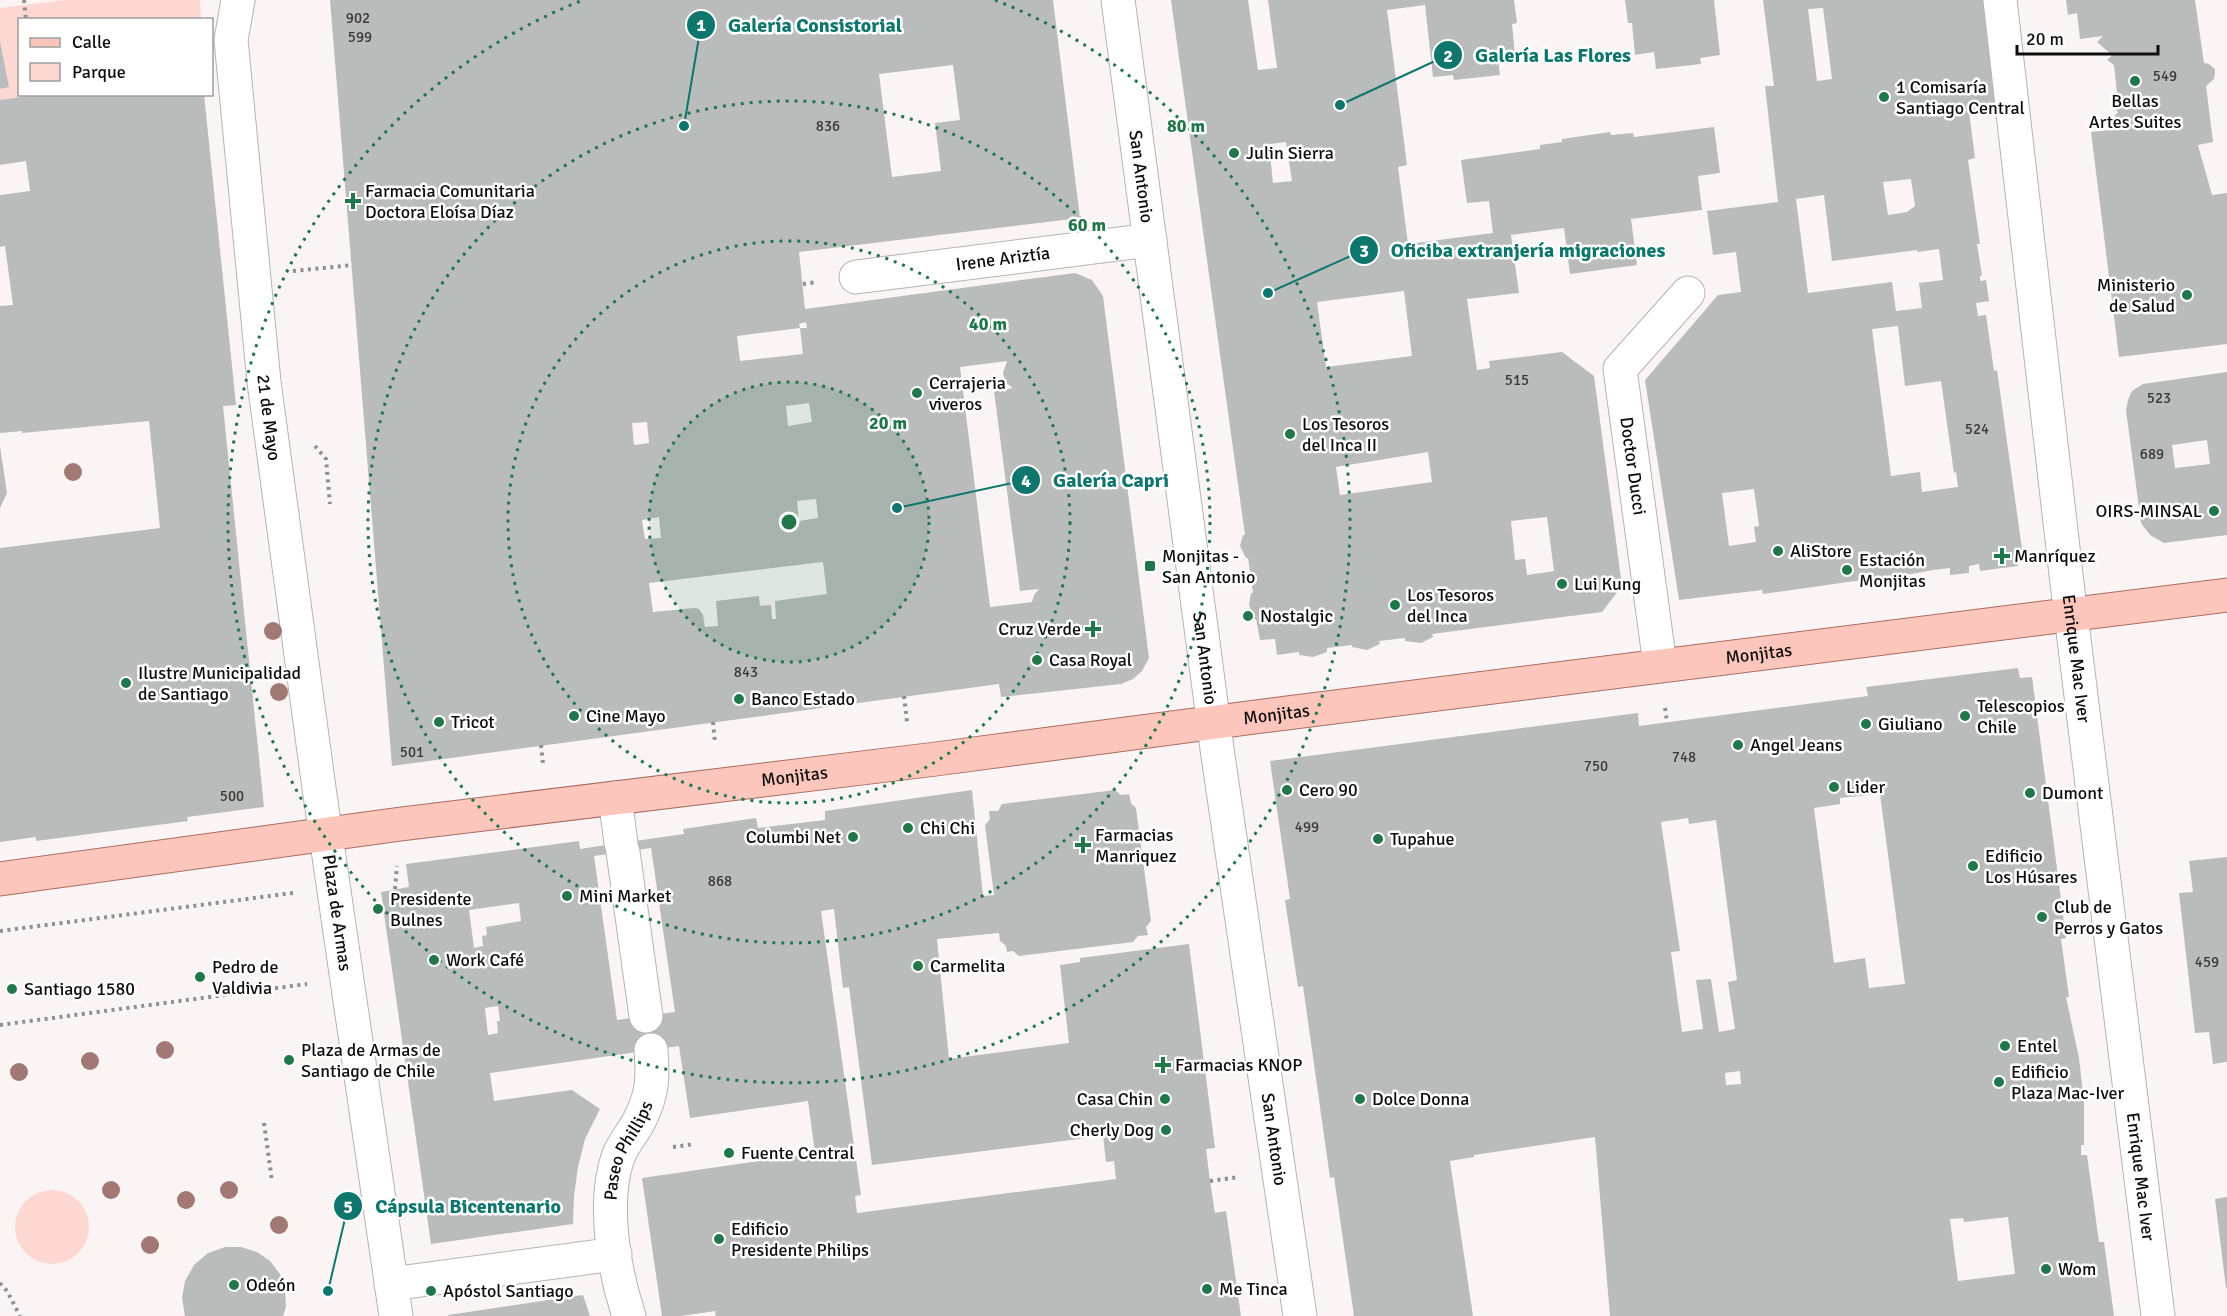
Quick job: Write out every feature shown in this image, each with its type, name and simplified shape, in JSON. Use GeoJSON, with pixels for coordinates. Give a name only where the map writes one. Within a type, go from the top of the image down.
{"type":"FeatureCollection","features":[{"type":"Feature","properties":{"kind":"main road","name":"Monjitas"},"geometry":{"type":"LineString","coordinates":[[325,834],[2227,595]]}},
{"type":"Feature","properties":{"kind":"main road","name":"Plaza de Armas"},"geometry":{"type":"LineString","coordinates":[[0,879],[325,834]]}},
{"type":"Feature","properties":{"kind":"street","name":"21 de Mayo"},"geometry":{"type":"LineString","coordinates":[[238,0],[231,40],[264,382],[325,834]]}},
{"type":"Feature","properties":{"kind":"street","name":"San Antonio"},"geometry":{"type":"LineString","coordinates":[[1118,0],[1214,722],[1300,1316]]}},
{"type":"Feature","properties":{"kind":"street","name":"Enrique Mac Iver"},"geometry":{"type":"LineString","coordinates":[[2000,0],[2071,615],[2158,1316]]}},
{"type":"Feature","properties":{"kind":"street","name":"Irene Ariztía"},"geometry":{"type":"LineString","coordinates":[[856,277],[1149,240]]}},
{"type":"Feature","properties":{"kind":"street","name":"Doctor Ducci"},"geometry":{"type":"LineString","coordinates":[[1660,665],[1620,369],[1688,292]]}},
{"type":"Feature","properties":{"kind":"street"},"geometry":{"type":"LineString","coordinates":[[615,798],[646,1016]]}},
{"type":"Feature","properties":{"kind":"street","name":"Plaza de Armas"},"geometry":{"type":"LineString","coordinates":[[325,834],[393,1300]]}},
{"type":"Feature","properties":{"kind":"street","name":"Paseo Phillips"},"geometry":{"type":"LineString","coordinates":[[629,1316],[620,1288],[615,1254],[611,1215],[612,1179],[619,1155],[641,1117],[653,1084],[651,1050]]}},
{"type":"Feature","properties":{"kind":"street"},"geometry":{"type":"LineString","coordinates":[[393,1300],[615,1254]]}},
{"type":"Feature","properties":{"kind":"path"},"geometry":{"type":"LineString","coordinates":[[24,0],[26,18]]}},
{"type":"Feature","properties":{"kind":"path"},"geometry":{"type":"LineString","coordinates":[[253,275],[352,265]]}},
{"type":"Feature","properties":{"kind":"path"},"geometry":{"type":"LineString","coordinates":[[326,459],[330,504]]}},
{"type":"Feature","properties":{"kind":"path"},"geometry":{"type":"LineString","coordinates":[[0,931],[333,888]]}},
{"type":"Feature","properties":{"kind":"path"},"geometry":{"type":"LineString","coordinates":[[0,1025],[347,979]]}},
{"type":"Feature","properties":{"kind":"path"},"geometry":{"type":"LineString","coordinates":[[264,1123],[272,1181]]}},
{"type":"Feature","properties":{"kind":"path"},"geometry":{"type":"LineString","coordinates":[[0,1282],[8,1291],[20,1316]]}},
{"type":"Feature","properties":{"kind":"green space"},"geometry":{"type":"Polygon","coordinates":[[[65,0],[200,0],[201,18],[18,18],[18,96],[34,96],[0,100],[0,89],[9,87],[0,41],[0,8],[65,0]]]}},
{"type":"Feature","properties":{"kind":"green space"},"geometry":{"type":"Polygon","coordinates":[[[52,1190],[73,1196],[83,1206],[89,1227],[83,1248],[73,1258],[52,1264],[31,1258],[21,1248],[15,1227],[21,1206],[31,1196],[52,1190]]]}},
{"type":"Feature","properties":{"kind":"building"},"geometry":{"type":"Polygon","coordinates":[[[330,0],[1053,0],[1080,218],[799,252],[805,309],[1075,273],[1092,280],[1103,296],[1149,658],[1142,671],[1133,679],[1121,684],[1001,697],[999,684],[392,766],[330,0]],[[953,65],[879,74],[892,177],[941,171],[935,123],[960,120],[953,65]],[[806,322],[799,324],[800,328],[807,328],[806,322]],[[800,328],[737,336],[740,361],[803,354],[800,328]],[[1007,361],[960,367],[990,607],[1032,602],[1039,589],[1020,591],[994,391],[1013,388],[1006,383],[1003,373],[1007,361]],[[809,403],[786,406],[788,426],[812,422],[809,403]],[[647,422],[632,423],[634,445],[649,443],[647,422]],[[816,499],[797,501],[799,521],[818,518],[816,499]],[[659,517],[642,520],[645,539],[661,538],[659,517]],[[823,562],[649,583],[653,612],[699,609],[703,615],[705,627],[718,626],[716,601],[759,596],[760,606],[771,605],[772,619],[776,619],[775,601],[827,594],[823,562]]]}},
{"type":"Feature","properties":{"kind":"building"},"geometry":{"type":"Polygon","coordinates":[[[1171,0],[1248,0],[1258,70],[1277,68],[1268,0],[1514,0],[1517,23],[1512,24],[1515,55],[1498,58],[1500,75],[1454,80],[1453,75],[1433,77],[1425,5],[1387,10],[1407,165],[1398,167],[1408,244],[1493,233],[1489,201],[1467,203],[1461,160],[1540,149],[1540,145],[1562,142],[1562,139],[1610,132],[1611,135],[1633,133],[1634,137],[1714,127],[1720,173],[1698,176],[1702,210],[1631,219],[1637,265],[1570,274],[1564,228],[1511,235],[1519,293],[1467,299],[1477,370],[1490,368],[1489,361],[1562,352],[1594,376],[1622,586],[1602,612],[1432,634],[1433,637],[1421,643],[1405,641],[1405,638],[1379,641],[1380,644],[1367,650],[1352,647],[1352,645],[1327,648],[1327,652],[1313,657],[1299,655],[1299,652],[1277,655],[1275,639],[1260,640],[1256,619],[1249,605],[1251,593],[1253,593],[1248,558],[1240,546],[1243,535],[1245,535],[1171,0]],[[1286,142],[1269,144],[1273,183],[1292,181],[1286,142]],[[1404,291],[1317,302],[1326,367],[1412,356],[1404,291]],[[1428,452],[1336,467],[1340,495],[1432,482],[1428,452]],[[1547,517],[1511,521],[1515,560],[1525,559],[1527,575],[1554,571],[1547,517]]]}},
{"type":"Feature","properties":{"kind":"building"},"geometry":{"type":"Polygon","coordinates":[[[1625,0],[1714,0],[1720,55],[1700,58],[1701,64],[1656,69],[1654,52],[1635,55],[1632,23],[1628,23],[1625,0]]]}},
{"type":"Feature","properties":{"kind":"building"},"geometry":{"type":"Polygon","coordinates":[[[1763,0],[1989,0],[2003,108],[1969,112],[1975,158],[1968,160],[1980,244],[1977,244],[1982,275],[1980,281],[1986,280],[1989,301],[1976,303],[1978,316],[1986,315],[1994,371],[1997,370],[2022,549],[2016,550],[2018,566],[1980,571],[1979,564],[1969,566],[1969,573],[1950,575],[1950,568],[1905,575],[1906,582],[1863,587],[1862,580],[1763,594],[1762,590],[1679,600],[1645,380],[1718,295],[1741,292],[1736,252],[1713,255],[1707,211],[1778,202],[1765,86],[1774,86],[1763,0]],[[1823,8],[1808,9],[1817,81],[1832,79],[1823,8]],[[1911,179],[1883,182],[1888,215],[1907,212],[1915,206],[1911,179]],[[1824,195],[1796,199],[1808,293],[1892,282],[1896,311],[1922,308],[1919,283],[1943,280],[1939,249],[1832,261],[1824,195]],[[1898,326],[1872,329],[1891,476],[1920,472],[1922,492],[1958,487],[1941,381],[1905,386],[1898,326]],[[1754,489],[1722,493],[1729,546],[1756,542],[1754,527],[1759,526],[1754,489]]]}},
{"type":"Feature","properties":{"kind":"building"},"geometry":{"type":"Polygon","coordinates":[[[2066,0],[2195,0],[2204,63],[2215,69],[2214,79],[2206,86],[2213,142],[2198,145],[2212,195],[2227,193],[2227,344],[2119,357],[2091,132],[2109,130],[2106,127],[2118,112],[2114,108],[2118,102],[2114,65],[2107,60],[2112,55],[2097,42],[2103,36],[2080,39],[2077,13],[2068,15],[2066,0]]]}},
{"type":"Feature","properties":{"kind":"building"},"geometry":{"type":"Polygon","coordinates":[[[0,41],[9,87],[0,89],[0,41]]]}},
{"type":"Feature","properties":{"kind":"building"},"geometry":{"type":"Polygon","coordinates":[[[29,96],[204,96],[236,405],[223,406],[264,807],[187,817],[188,821],[36,841],[36,837],[0,842],[0,548],[160,528],[149,421],[0,433],[0,306],[13,305],[5,246],[0,247],[0,195],[30,191],[26,161],[0,165],[0,100],[29,96]]]}},
{"type":"Feature","properties":{"kind":"building"},"geometry":{"type":"Polygon","coordinates":[[[2227,372],[2227,535],[2164,543],[2150,535],[2141,523],[2126,410],[2132,391],[2143,384],[2227,372]],[[2207,440],[2172,445],[2175,468],[2210,464],[2207,440]]]}},
{"type":"Feature","properties":{"kind":"building"},"geometry":{"type":"Polygon","coordinates":[[[0,446],[7,493],[0,508],[0,446]]]}},
{"type":"Feature","properties":{"kind":"building"},"geometry":{"type":"Polygon","coordinates":[[[2018,668],[2020,678],[2032,677],[2066,938],[2061,939],[2069,997],[2066,997],[2079,1058],[2084,1102],[2084,1145],[2081,1145],[2081,1155],[2087,1155],[2099,1242],[2104,1242],[2114,1316],[1610,1316],[1595,1137],[1474,1155],[1474,1157],[1450,1161],[1473,1316],[1354,1316],[1334,1177],[1330,1178],[1303,986],[1298,987],[1285,900],[1290,899],[1270,761],[1638,713],[1639,726],[1868,696],[1866,687],[2018,668]],[[1880,794],[1840,798],[1840,804],[1814,808],[1834,963],[1865,958],[1869,988],[1905,984],[1880,794]],[[1688,818],[1661,822],[1680,951],[1671,952],[1682,1032],[1703,1029],[1696,980],[1711,979],[1719,1032],[1735,1029],[1728,982],[1737,980],[1716,820],[1689,824],[1688,818]],[[1740,1071],[1725,1073],[1726,1085],[1741,1084],[1740,1071]],[[2008,1217],[1964,1222],[1963,1218],[1950,1219],[1958,1281],[2015,1274],[2008,1217]]]}},
{"type":"Feature","properties":{"kind":"building"},"geometry":{"type":"Polygon","coordinates":[[[972,790],[983,896],[994,895],[985,825],[990,819],[989,811],[998,811],[1002,804],[1115,790],[1121,795],[1129,794],[1131,803],[1136,808],[1151,921],[1146,927],[1148,935],[1138,936],[1133,942],[1019,956],[1013,951],[1007,952],[1006,946],[1000,941],[999,933],[937,939],[949,1059],[1069,1043],[1060,965],[1080,962],[1080,958],[1189,944],[1215,1148],[1206,1149],[1210,1181],[1215,1213],[1226,1211],[1241,1316],[716,1316],[715,1311],[662,1316],[642,1178],[815,1153],[808,1101],[690,1118],[679,1046],[490,1073],[494,1101],[572,1090],[600,1109],[585,1139],[578,1167],[573,1224],[431,1244],[381,892],[409,887],[406,864],[579,841],[580,849],[684,834],[683,829],[756,818],[758,828],[825,820],[825,811],[972,790]],[[651,848],[594,856],[617,1020],[675,1012],[651,848]],[[519,903],[469,910],[474,948],[483,946],[482,936],[487,935],[486,927],[521,921],[519,903]],[[834,909],[821,911],[861,1195],[855,1196],[857,1213],[1116,1179],[1114,1161],[1106,1162],[1103,1136],[872,1165],[849,987],[843,988],[834,909]],[[498,1006],[485,1008],[488,1035],[498,1033],[497,1021],[500,1021],[498,1006]]]}},
{"type":"Feature","properties":{"kind":"building"},"geometry":{"type":"Polygon","coordinates":[[[2227,857],[2227,1062],[2213,1064],[2209,1032],[2195,1033],[2179,893],[2193,892],[2189,861],[2227,857]]]}},
{"type":"Feature","properties":{"kind":"building"},"geometry":{"type":"Polygon","coordinates":[[[2227,1197],[2227,1288],[2226,1288],[2215,1199],[2227,1197]]]}},
{"type":"Feature","properties":{"kind":"building","name":"Odeón"},"geometry":{"type":"Polygon","coordinates":[[[225,1247],[241,1247],[257,1252],[270,1261],[280,1274],[285,1290],[286,1307],[283,1316],[185,1316],[182,1298],[185,1281],[194,1265],[208,1253],[225,1247]]]}},
{"type":"Feature","properties":{"kind":"building"},"geometry":{"type":"Polygon","coordinates":[[[583,1295],[590,1316],[448,1316],[448,1315],[583,1295]]]}},
{"type":"Feature","properties":{"kind":"place","name":"Bellas Artes Suites"},"geometry":{"type":"Point","coordinates":[2135,81]}},
{"type":"Feature","properties":{"kind":"place","name":"1 Comisaría Santiago Central"},"geometry":{"type":"Point","coordinates":[1884,97]}},
{"type":"Feature","properties":{"kind":"place","name":"Galería Las Flores"},"geometry":{"type":"Point","coordinates":[1340,105]}},
{"type":"Feature","properties":{"kind":"place","name":"Galería Consistorial"},"geometry":{"type":"Point","coordinates":[684,126]}},
{"type":"Feature","properties":{"kind":"place","name":"Julin Sierra"},"geometry":{"type":"Point","coordinates":[1234,153]}},
{"type":"Feature","properties":{"kind":"place","name":"Farmacia Comunitaria Doctora Eloísa Díaz"},"geometry":{"type":"Point","coordinates":[353,201]}},
{"type":"Feature","properties":{"kind":"place","name":"Oficiba extranjería migraciones"},"geometry":{"type":"Point","coordinates":[1268,293]}},
{"type":"Feature","properties":{"kind":"place","name":"Ministerio de Salud"},"geometry":{"type":"Point","coordinates":[2187,295]}},
{"type":"Feature","properties":{"kind":"place","name":"Cerrajeria viveros"},"geometry":{"type":"Point","coordinates":[917,393]}},
{"type":"Feature","properties":{"kind":"place","name":"Los Tesoros del Inca II"},"geometry":{"type":"Point","coordinates":[1290,434]}},
{"type":"Feature","properties":{"kind":"place","name":"Galería Capri"},"geometry":{"type":"Point","coordinates":[897,508]}},
{"type":"Feature","properties":{"kind":"place","name":"OIRS-MINSAL"},"geometry":{"type":"Point","coordinates":[2214,511]}},
{"type":"Feature","properties":{"kind":"place","name":"AliStore"},"geometry":{"type":"Point","coordinates":[1778,551]}},
{"type":"Feature","properties":{"kind":"place","name":"Manríquez"},"geometry":{"type":"Point","coordinates":[2002,556]}},
{"type":"Feature","properties":{"kind":"place","name":"Monjitas - San Antonio"},"geometry":{"type":"Point","coordinates":[1150,566]}},
{"type":"Feature","properties":{"kind":"place","name":"Estación Monjitas"},"geometry":{"type":"Point","coordinates":[1847,570]}},
{"type":"Feature","properties":{"kind":"place","name":"Lui Kung"},"geometry":{"type":"Point","coordinates":[1562,584]}},
{"type":"Feature","properties":{"kind":"place","name":"Los Tesoros del Inca"},"geometry":{"type":"Point","coordinates":[1395,605]}},
{"type":"Feature","properties":{"kind":"place","name":"Nostalgic"},"geometry":{"type":"Point","coordinates":[1248,616]}},
{"type":"Feature","properties":{"kind":"place","name":"Cruz Verde"},"geometry":{"type":"Point","coordinates":[1093,629]}},
{"type":"Feature","properties":{"kind":"place","name":"Casa Royal"},"geometry":{"type":"Point","coordinates":[1037,660]}},
{"type":"Feature","properties":{"kind":"place","name":"Ilustre Municipalidad de Santiago"},"geometry":{"type":"Point","coordinates":[126,683]}},
{"type":"Feature","properties":{"kind":"place","name":"Banco Estado"},"geometry":{"type":"Point","coordinates":[739,699]}},
{"type":"Feature","properties":{"kind":"place","name":"Cine Mayo"},"geometry":{"type":"Point","coordinates":[574,716]}},
{"type":"Feature","properties":{"kind":"place","name":"Telescopios Chile"},"geometry":{"type":"Point","coordinates":[1965,716]}},
{"type":"Feature","properties":{"kind":"place","name":"Tricot"},"geometry":{"type":"Point","coordinates":[439,722]}},
{"type":"Feature","properties":{"kind":"place","name":"Giuliano"},"geometry":{"type":"Point","coordinates":[1866,724]}},
{"type":"Feature","properties":{"kind":"place","name":"Angel Jeans"},"geometry":{"type":"Point","coordinates":[1738,745]}},
{"type":"Feature","properties":{"kind":"place","name":"Lider"},"geometry":{"type":"Point","coordinates":[1834,787]}},
{"type":"Feature","properties":{"kind":"place","name":"Cero 90"},"geometry":{"type":"Point","coordinates":[1287,790]}},
{"type":"Feature","properties":{"kind":"place","name":"Dumont"},"geometry":{"type":"Point","coordinates":[2030,793]}},
{"type":"Feature","properties":{"kind":"place","name":"Chi Chi"},"geometry":{"type":"Point","coordinates":[908,828]}},
{"type":"Feature","properties":{"kind":"place","name":"Columbi Net"},"geometry":{"type":"Point","coordinates":[853,837]}},
{"type":"Feature","properties":{"kind":"place","name":"Tupahue"},"geometry":{"type":"Point","coordinates":[1378,839]}},
{"type":"Feature","properties":{"kind":"place","name":"Farmacias Manriquez"},"geometry":{"type":"Point","coordinates":[1083,845]}},
{"type":"Feature","properties":{"kind":"place","name":"Edificio Los Húsares"},"geometry":{"type":"Point","coordinates":[1973,866]}},
{"type":"Feature","properties":{"kind":"place","name":"Mini Market"},"geometry":{"type":"Point","coordinates":[567,896]}},
{"type":"Feature","properties":{"kind":"place","name":"Presidente Bulnes"},"geometry":{"type":"Point","coordinates":[378,909]}},
{"type":"Feature","properties":{"kind":"place","name":"Club de Perros y Gatos"},"geometry":{"type":"Point","coordinates":[2042,917]}},
{"type":"Feature","properties":{"kind":"place","name":"Work Café"},"geometry":{"type":"Point","coordinates":[434,960]}},
{"type":"Feature","properties":{"kind":"place","name":"Carmelita"},"geometry":{"type":"Point","coordinates":[918,966]}},
{"type":"Feature","properties":{"kind":"place","name":"Pedro de Valdivia"},"geometry":{"type":"Point","coordinates":[200,977]}},
{"type":"Feature","properties":{"kind":"place","name":"Santiago 1580"},"geometry":{"type":"Point","coordinates":[12,989]}},
{"type":"Feature","properties":{"kind":"place","name":"Entel"},"geometry":{"type":"Point","coordinates":[2005,1046]}},
{"type":"Feature","properties":{"kind":"place","name":"Plaza de Armas de Santiago de Chile"},"geometry":{"type":"Point","coordinates":[289,1060]}},
{"type":"Feature","properties":{"kind":"place","name":"Farmacias KNOP"},"geometry":{"type":"Point","coordinates":[1163,1065]}},
{"type":"Feature","properties":{"kind":"place","name":"Edificio Plaza Mac-Iver"},"geometry":{"type":"Point","coordinates":[1999,1082]}},
{"type":"Feature","properties":{"kind":"place","name":"Casa Chin"},"geometry":{"type":"Point","coordinates":[1165,1099]}},
{"type":"Feature","properties":{"kind":"place","name":"Dolce Donna"},"geometry":{"type":"Point","coordinates":[1360,1099]}},
{"type":"Feature","properties":{"kind":"place","name":"Cherly Dog"},"geometry":{"type":"Point","coordinates":[1166,1130]}},
{"type":"Feature","properties":{"kind":"place","name":"Fuente Central"},"geometry":{"type":"Point","coordinates":[729,1153]}},
{"type":"Feature","properties":{"kind":"place","name":"Edificio Presidente Philips"},"geometry":{"type":"Point","coordinates":[719,1239]}},
{"type":"Feature","properties":{"kind":"place","name":"Wom"},"geometry":{"type":"Point","coordinates":[2046,1269]}},
{"type":"Feature","properties":{"kind":"place","name":"Odeón"},"geometry":{"type":"Point","coordinates":[234,1285]}},
{"type":"Feature","properties":{"kind":"place","name":"Me Tinca"},"geometry":{"type":"Point","coordinates":[1207,1289]}},
{"type":"Feature","properties":{"kind":"place","name":"Cápsula Bicentenario"},"geometry":{"type":"Point","coordinates":[328,1291]}},
{"type":"Feature","properties":{"kind":"place","name":"Apóstol Santiago"},"geometry":{"type":"Point","coordinates":[431,1291]}}]}
